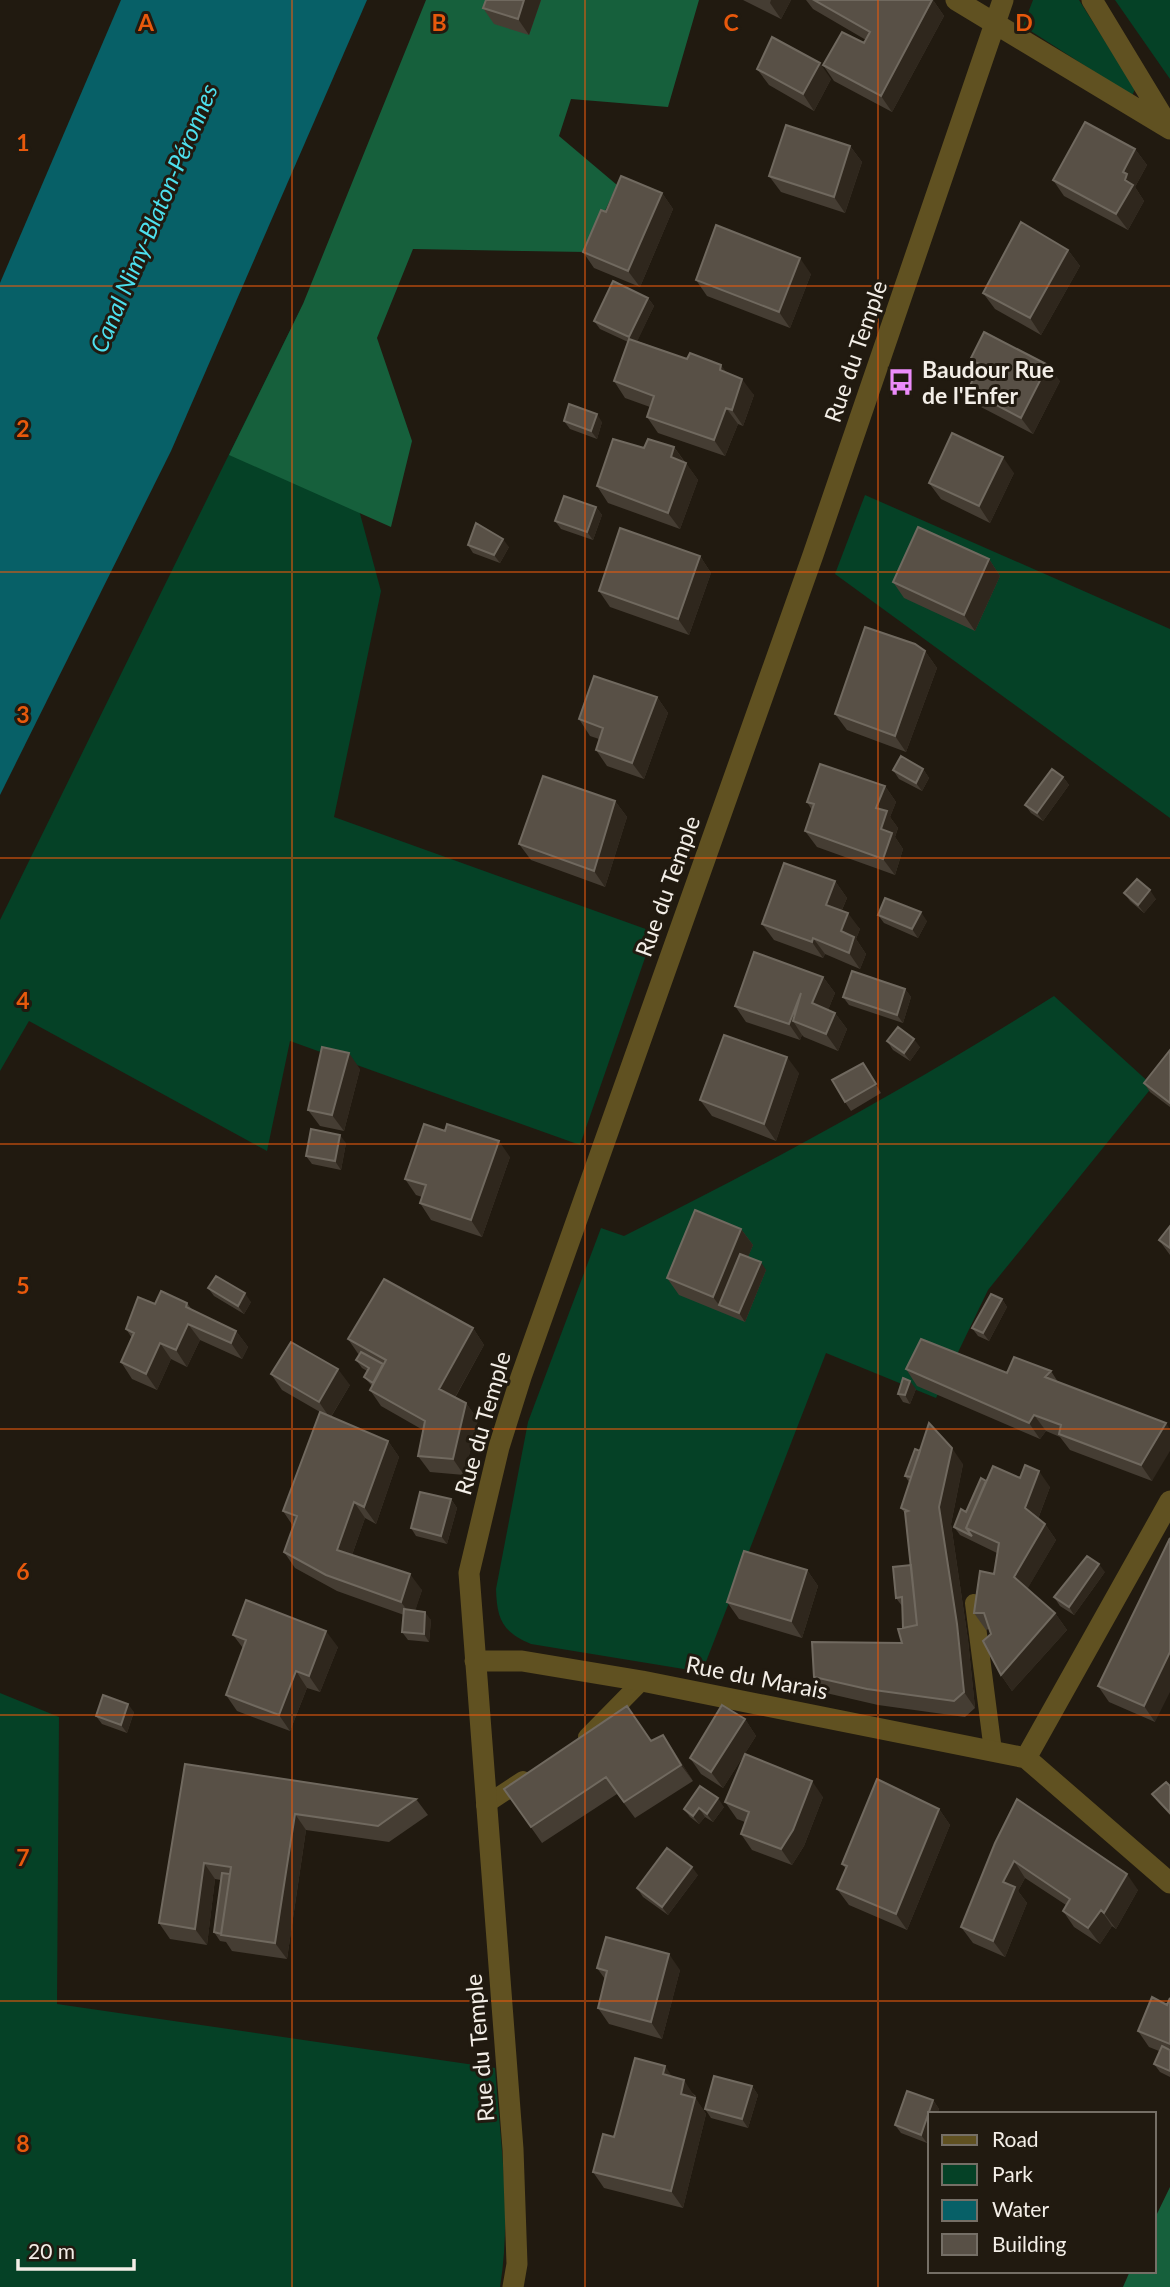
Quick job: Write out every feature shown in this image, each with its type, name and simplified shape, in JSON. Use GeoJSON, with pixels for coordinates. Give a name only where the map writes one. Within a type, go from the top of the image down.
{"type":"FeatureCollection","features":[{"type":"Feature","properties":{"kind":"street"},"geometry":{"type":"LineString","coordinates":[[956,0],[1170,129]]}},
{"type":"Feature","properties":{"kind":"street","name":"Rue du Temple"},"geometry":{"type":"LineString","coordinates":[[513,2287],[517,2264],[513,2149],[469,1573],[499,1447],[521,1377],[813,555],[1003,0]]}},
{"type":"Feature","properties":{"kind":"street"},"geometry":{"type":"LineString","coordinates":[[1092,0],[1170,129]]}},
{"type":"Feature","properties":{"kind":"street"},"geometry":{"type":"LineString","coordinates":[[1026,1758],[1170,1501]]}},
{"type":"Feature","properties":{"kind":"street","name":"Rue du Marais"},"geometry":{"type":"LineString","coordinates":[[475,1661],[522,1661],[642,1681],[1026,1758],[1170,1883]]}},
{"type":"Feature","properties":{"kind":"lane"},"geometry":{"type":"LineString","coordinates":[[974,1603],[993,1751]]}},
{"type":"Feature","properties":{"kind":"lane"},"geometry":{"type":"LineString","coordinates":[[574,1746],[596,1731],[642,1681]]}},
{"type":"Feature","properties":{"kind":"lane"},"geometry":{"type":"LineString","coordinates":[[485,1805],[541,1768]]}},
{"type":"Feature","properties":{"kind":"green space"},"geometry":{"type":"Polygon","coordinates":[[[426,0],[699,0],[668,107],[571,99],[559,136],[617,185],[586,252],[413,249],[377,338],[412,441],[391,527],[229,455],[303,304],[426,0]]]}},
{"type":"Feature","properties":{"kind":"green space"},"geometry":{"type":"Polygon","coordinates":[[[1033,0],[1079,0],[1135,89],[1132,96],[1023,26],[1033,0]]]}},
{"type":"Feature","properties":{"kind":"green space"},"geometry":{"type":"Polygon","coordinates":[[[1115,0],[1170,0],[1170,79],[1115,0]]]}},
{"type":"Feature","properties":{"kind":"green space"},"geometry":{"type":"Polygon","coordinates":[[[303,304],[381,591],[334,817],[654,932],[580,1145],[290,1041],[267,1151],[29,1021],[0,1071],[0,920],[303,304]]]}},
{"type":"Feature","properties":{"kind":"green space"},"geometry":{"type":"Polygon","coordinates":[[[865,495],[1170,629],[1170,818],[835,574],[865,495]]]}},
{"type":"Feature","properties":{"kind":"green space"},"geometry":{"type":"Polygon","coordinates":[[[1054,996],[1153,1086],[988,1290],[936,1398],[826,1353],[702,1672],[531,1644],[513,1635],[500,1616],[496,1589],[528,1422],[601,1228],[624,1236],[679,1208],[895,1091],[1054,996]]]}},
{"type":"Feature","properties":{"kind":"green space"},"geometry":{"type":"Polygon","coordinates":[[[0,1693],[59,1717],[57,2004],[495,2068],[505,2205],[500,2287],[0,2287],[0,1693]]]}},
{"type":"Feature","properties":{"kind":"green space"},"geometry":{"type":"Polygon","coordinates":[[[1170,2187],[1170,2287],[1123,2287],[1129,2273],[1156,2273],[1156,2216],[1170,2187]]]}},
{"type":"Feature","properties":{"kind":"water","name":"Canal Nimy-Blaton-Péronnes"},"geometry":{"type":"Polygon","coordinates":[[[121,0],[367,0],[171,451],[0,795],[0,283],[121,0]]]}},
{"type":"Feature","properties":{"kind":"building"},"geometry":{"type":"Polygon","coordinates":[[[486,0],[524,0],[518,19],[483,8],[486,0]]]}},
{"type":"Feature","properties":{"kind":"building"},"geometry":{"type":"Polygon","coordinates":[[[814,0],[932,0],[881,96],[823,65],[842,32],[864,43],[870,32],[814,0]]]}},
{"type":"Feature","properties":{"kind":"building"},"geometry":{"type":"Polygon","coordinates":[[[772,37],[820,63],[803,94],[757,69],[772,37]]]}},
{"type":"Feature","properties":{"kind":"building"},"geometry":{"type":"Polygon","coordinates":[[[1085,122],[1135,149],[1123,172],[1127,174],[1125,180],[1133,185],[1116,214],[1053,180],[1085,122]]]}},
{"type":"Feature","properties":{"kind":"building"},"geometry":{"type":"Polygon","coordinates":[[[786,125],[850,146],[834,197],[769,176],[786,125]]]}},
{"type":"Feature","properties":{"kind":"building"},"geometry":{"type":"Polygon","coordinates":[[[621,176],[662,193],[628,271],[583,252],[601,210],[606,212],[621,176]]]}},
{"type":"Feature","properties":{"kind":"building"},"geometry":{"type":"Polygon","coordinates":[[[1021,222],[1068,250],[1030,318],[983,293],[1021,222]]]}},
{"type":"Feature","properties":{"kind":"building"},"geometry":{"type":"Polygon","coordinates":[[[716,225],[800,258],[779,312],[696,280],[716,225]]]}},
{"type":"Feature","properties":{"kind":"building"},"geometry":{"type":"Polygon","coordinates":[[[613,281],[648,298],[629,337],[594,321],[613,281]]]}},
{"type":"Feature","properties":{"kind":"building"},"geometry":{"type":"Polygon","coordinates":[[[984,332],[1048,365],[1021,418],[968,390],[980,364],[970,360],[984,332]]]}},
{"type":"Feature","properties":{"kind":"building"},"geometry":{"type":"Polygon","coordinates":[[[629,339],[687,359],[690,353],[721,365],[720,370],[742,379],[732,410],[726,408],[714,440],[647,417],[654,396],[614,381],[629,339]]]}},
{"type":"Feature","properties":{"kind":"building"},"geometry":{"type":"Polygon","coordinates":[[[569,404],[597,414],[591,431],[564,421],[569,404]]]}},
{"type":"Feature","properties":{"kind":"building"},"geometry":{"type":"Polygon","coordinates":[[[952,433],[1003,457],[979,506],[929,483],[952,433]]]}},
{"type":"Feature","properties":{"kind":"building"},"geometry":{"type":"Polygon","coordinates":[[[613,439],[644,448],[648,439],[674,447],[671,457],[686,463],[668,513],[597,486],[613,439]]]}},
{"type":"Feature","properties":{"kind":"building"},"geometry":{"type":"Polygon","coordinates":[[[564,496],[596,507],[587,532],[555,521],[564,496]]]}},
{"type":"Feature","properties":{"kind":"building"},"geometry":{"type":"Polygon","coordinates":[[[476,523],[503,539],[494,555],[468,545],[476,523]]]}},
{"type":"Feature","properties":{"kind":"building"},"geometry":{"type":"Polygon","coordinates":[[[918,527],[989,559],[964,615],[893,582],[918,527]]]}},
{"type":"Feature","properties":{"kind":"building"},"geometry":{"type":"Polygon","coordinates":[[[620,528],[700,556],[678,619],[599,591],[620,528]]]}},
{"type":"Feature","properties":{"kind":"building"},"geometry":{"type":"Polygon","coordinates":[[[865,627],[915,644],[925,651],[895,736],[835,714],[865,627]]]}},
{"type":"Feature","properties":{"kind":"building"},"geometry":{"type":"Polygon","coordinates":[[[594,676],[657,697],[632,763],[596,750],[603,728],[579,719],[594,676]]]}},
{"type":"Feature","properties":{"kind":"building"},"geometry":{"type":"Polygon","coordinates":[[[901,756],[923,769],[916,783],[893,770],[901,756]]]}},
{"type":"Feature","properties":{"kind":"building"},"geometry":{"type":"Polygon","coordinates":[[[820,764],[885,786],[876,808],[887,811],[881,829],[892,833],[883,859],[805,831],[814,804],[807,802],[820,764]]]}},
{"type":"Feature","properties":{"kind":"building"},"geometry":{"type":"Polygon","coordinates":[[[1052,769],[1063,777],[1037,813],[1025,805],[1052,769]]]}},
{"type":"Feature","properties":{"kind":"building"},"geometry":{"type":"Polygon","coordinates":[[[543,776],[615,801],[594,871],[519,844],[543,776]]]}},
{"type":"Feature","properties":{"kind":"building"},"geometry":{"type":"Polygon","coordinates":[[[784,863],[835,881],[826,905],[848,913],[841,931],[854,937],[849,953],[813,938],[812,942],[762,924],[784,863]]]}},
{"type":"Feature","properties":{"kind":"building"},"geometry":{"type":"Polygon","coordinates":[[[1137,879],[1150,890],[1138,905],[1124,893],[1137,879]]]}},
{"type":"Feature","properties":{"kind":"building"},"geometry":{"type":"Polygon","coordinates":[[[885,898],[921,912],[912,929],[878,915],[885,898]]]}},
{"type":"Feature","properties":{"kind":"building"},"geometry":{"type":"Polygon","coordinates":[[[754,952],[823,977],[812,1003],[835,1013],[826,1034],[793,1021],[801,993],[789,1024],[735,1006],[754,952]]]}},
{"type":"Feature","properties":{"kind":"building"},"geometry":{"type":"Polygon","coordinates":[[[852,971],[905,989],[897,1015],[843,997],[852,971]]]}},
{"type":"Feature","properties":{"kind":"building"},"geometry":{"type":"Polygon","coordinates":[[[898,1027],[914,1039],[904,1053],[887,1041],[898,1027]]]}},
{"type":"Feature","properties":{"kind":"building"},"geometry":{"type":"Polygon","coordinates":[[[724,1035],[787,1057],[764,1124],[700,1100],[724,1035]]]}},
{"type":"Feature","properties":{"kind":"building"},"geometry":{"type":"Polygon","coordinates":[[[322,1047],[349,1053],[332,1115],[308,1110],[322,1047]]]}},
{"type":"Feature","properties":{"kind":"building"},"geometry":{"type":"Polygon","coordinates":[[[1170,1050],[1170,1103],[1144,1083],[1170,1050]]]}},
{"type":"Feature","properties":{"kind":"building"},"geometry":{"type":"Polygon","coordinates":[[[863,1063],[876,1084],[845,1102],[832,1080],[863,1063]]]}},
{"type":"Feature","properties":{"kind":"building"},"geometry":{"type":"Polygon","coordinates":[[[424,1124],[445,1131],[447,1124],[499,1141],[471,1220],[420,1203],[426,1185],[405,1179],[424,1124]]]}},
{"type":"Feature","properties":{"kind":"building"},"geometry":{"type":"Polygon","coordinates":[[[311,1129],[340,1135],[335,1161],[306,1156],[311,1129]]]}},
{"type":"Feature","properties":{"kind":"building"},"geometry":{"type":"Polygon","coordinates":[[[695,1210],[741,1229],[713,1297],[667,1278],[695,1210]]]}},
{"type":"Feature","properties":{"kind":"building"},"geometry":{"type":"Polygon","coordinates":[[[1170,1226],[1170,1248],[1159,1240],[1170,1226]]]}},
{"type":"Feature","properties":{"kind":"building"},"geometry":{"type":"Polygon","coordinates":[[[740,1254],[761,1262],[739,1313],[719,1305],[740,1254]]]}},
{"type":"Feature","properties":{"kind":"building"},"geometry":{"type":"Polygon","coordinates":[[[216,1276],[245,1293],[238,1306],[208,1288],[216,1276]]]}},
{"type":"Feature","properties":{"kind":"building"},"geometry":{"type":"Polygon","coordinates":[[[384,1279],[473,1328],[439,1389],[466,1403],[453,1459],[418,1456],[425,1421],[370,1390],[386,1360],[348,1339],[384,1279]]]}},
{"type":"Feature","properties":{"kind":"building"},"geometry":{"type":"Polygon","coordinates":[[[161,1291],[187,1303],[186,1307],[236,1331],[231,1343],[188,1324],[176,1350],[160,1343],[146,1374],[121,1362],[134,1333],[126,1329],[138,1297],[155,1304],[161,1291]]]}},
{"type":"Feature","properties":{"kind":"building"},"geometry":{"type":"Polygon","coordinates":[[[991,1294],[1002,1299],[983,1333],[972,1328],[991,1294]]]}},
{"type":"Feature","properties":{"kind":"building"},"geometry":{"type":"Polygon","coordinates":[[[921,1339],[1007,1373],[1014,1357],[1051,1371],[1045,1377],[1166,1423],[1141,1465],[1059,1434],[1061,1425],[1034,1415],[1029,1423],[906,1369],[921,1339]]]}},
{"type":"Feature","properties":{"kind":"building"},"geometry":{"type":"Polygon","coordinates":[[[291,1342],[338,1369],[319,1402],[271,1374],[291,1342]]]}},
{"type":"Feature","properties":{"kind":"building"},"geometry":{"type":"Polygon","coordinates":[[[361,1352],[383,1364],[373,1383],[364,1377],[369,1368],[356,1360],[361,1352]]]}},
{"type":"Feature","properties":{"kind":"building"},"geometry":{"type":"Polygon","coordinates":[[[903,1378],[910,1381],[905,1395],[898,1394],[903,1378]]]}},
{"type":"Feature","properties":{"kind":"building"},"geometry":{"type":"Polygon","coordinates":[[[320,1412],[388,1441],[364,1507],[354,1502],[337,1550],[410,1574],[401,1602],[326,1575],[284,1552],[297,1516],[283,1511],[320,1412]]]}},
{"type":"Feature","properties":{"kind":"building"},"geometry":{"type":"Polygon","coordinates":[[[929,1423],[952,1448],[939,1507],[957,1624],[964,1692],[954,1701],[867,1689],[814,1677],[812,1642],[902,1643],[898,1629],[917,1625],[905,1512],[908,1511],[901,1508],[929,1423]]]}},
{"type":"Feature","properties":{"kind":"building"},"geometry":{"type":"Polygon","coordinates":[[[915,1449],[920,1451],[911,1477],[905,1476],[915,1449]]]}},
{"type":"Feature","properties":{"kind":"building"},"geometry":{"type":"Polygon","coordinates":[[[1025,1465],[1039,1471],[1025,1508],[1045,1524],[1014,1577],[1055,1613],[1001,1675],[983,1641],[991,1634],[984,1613],[974,1613],[980,1571],[994,1574],[999,1543],[966,1528],[993,1466],[1020,1478],[1025,1465]]]}},
{"type":"Feature","properties":{"kind":"building"},"geometry":{"type":"Polygon","coordinates":[[[981,1478],[986,1481],[966,1528],[972,1536],[954,1527],[961,1509],[966,1512],[981,1478]]]}},
{"type":"Feature","properties":{"kind":"building"},"geometry":{"type":"Polygon","coordinates":[[[420,1492],[451,1499],[441,1536],[411,1528],[420,1492]]]}},
{"type":"Feature","properties":{"kind":"building"},"geometry":{"type":"Polygon","coordinates":[[[1170,1538],[1170,1652],[1144,1706],[1098,1686],[1170,1538]]]}},
{"type":"Feature","properties":{"kind":"building"},"geometry":{"type":"Polygon","coordinates":[[[744,1551],[807,1570],[791,1621],[727,1602],[744,1551]]]}},
{"type":"Feature","properties":{"kind":"building"},"geometry":{"type":"Polygon","coordinates":[[[1087,1556],[1099,1564],[1069,1607],[1054,1597],[1087,1556]]]}},
{"type":"Feature","properties":{"kind":"building"},"geometry":{"type":"Polygon","coordinates":[[[911,1565],[917,1625],[903,1628],[902,1597],[896,1598],[893,1567],[911,1565]]]}},
{"type":"Feature","properties":{"kind":"building"},"geometry":{"type":"Polygon","coordinates":[[[246,1600],[326,1631],[309,1676],[296,1671],[279,1715],[226,1695],[246,1640],[233,1635],[246,1600]]]}},
{"type":"Feature","properties":{"kind":"building"},"geometry":{"type":"Polygon","coordinates":[[[404,1609],[425,1612],[424,1634],[402,1632],[404,1609]]]}},
{"type":"Feature","properties":{"kind":"building"},"geometry":{"type":"Polygon","coordinates":[[[103,1695],[128,1704],[121,1725],[96,1716],[103,1695]]]}},
{"type":"Feature","properties":{"kind":"building"},"geometry":{"type":"Polygon","coordinates":[[[722,1705],[745,1719],[711,1772],[690,1758],[722,1705]]]}},
{"type":"Feature","properties":{"kind":"building"},"geometry":{"type":"Polygon","coordinates":[[[627,1706],[651,1741],[663,1735],[681,1765],[624,1802],[606,1777],[531,1827],[504,1789],[627,1706]]]}},
{"type":"Feature","properties":{"kind":"building"},"geometry":{"type":"Polygon","coordinates":[[[745,1754],[812,1781],[793,1830],[781,1849],[741,1834],[749,1812],[725,1802],[745,1754]]]}},
{"type":"Feature","properties":{"kind":"building"},"geometry":{"type":"Polygon","coordinates":[[[185,1764],[416,1799],[378,1826],[295,1814],[275,1943],[221,1935],[231,1867],[204,1863],[195,1929],[159,1923],[185,1764]]]}},
{"type":"Feature","properties":{"kind":"building"},"geometry":{"type":"Polygon","coordinates":[[[877,1779],[939,1809],[896,1914],[837,1889],[847,1866],[842,1864],[877,1779]]]}},
{"type":"Feature","properties":{"kind":"building"},"geometry":{"type":"Polygon","coordinates":[[[1166,1782],[1170,1786],[1170,1813],[1152,1794],[1166,1782]]]}},
{"type":"Feature","properties":{"kind":"building"},"geometry":{"type":"Polygon","coordinates":[[[700,1786],[718,1798],[707,1814],[699,1808],[693,1816],[684,1809],[700,1786]]]}},
{"type":"Feature","properties":{"kind":"building"},"geometry":{"type":"Polygon","coordinates":[[[1017,1799],[1127,1874],[1104,1913],[1101,1910],[1088,1928],[1063,1911],[1070,1899],[1014,1861],[1003,1882],[1015,1887],[993,1941],[961,1927],[995,1843],[1017,1799]]]}},
{"type":"Feature","properties":{"kind":"building"},"geometry":{"type":"Polygon","coordinates":[[[667,1848],[692,1867],[662,1907],[637,1888],[667,1848]]]}},
{"type":"Feature","properties":{"kind":"building"},"geometry":{"type":"Polygon","coordinates":[[[222,1873],[230,1874],[221,1934],[214,1932],[222,1873]]]}},
{"type":"Feature","properties":{"kind":"building"},"geometry":{"type":"Polygon","coordinates":[[[606,1937],[669,1954],[651,2022],[598,2008],[607,1971],[597,1968],[606,1937]]]}},
{"type":"Feature","properties":{"kind":"building"},"geometry":{"type":"Polygon","coordinates":[[[1152,1997],[1167,2005],[1170,1998],[1170,2044],[1138,2031],[1152,1997]]]}},
{"type":"Feature","properties":{"kind":"building"},"geometry":{"type":"Polygon","coordinates":[[[1162,2046],[1170,2050],[1170,2071],[1154,2064],[1162,2046]]]}},
{"type":"Feature","properties":{"kind":"building"},"geometry":{"type":"Polygon","coordinates":[[[635,2058],[665,2066],[663,2074],[684,2080],[681,2094],[695,2098],[671,2191],[593,2172],[603,2134],[614,2137],[635,2058]]]}},
{"type":"Feature","properties":{"kind":"building"},"geometry":{"type":"Polygon","coordinates":[[[714,2076],[752,2086],[742,2119],[705,2109],[714,2076]]]}},
{"type":"Feature","properties":{"kind":"building"},"geometry":{"type":"Polygon","coordinates":[[[907,2091],[933,2100],[921,2135],[895,2125],[907,2091]]]}},
{"type":"Feature","properties":{"kind":"place","name":"Baudour Rue de l'Enfer"},"geometry":{"type":"Point","coordinates":[901,382]}}]}
